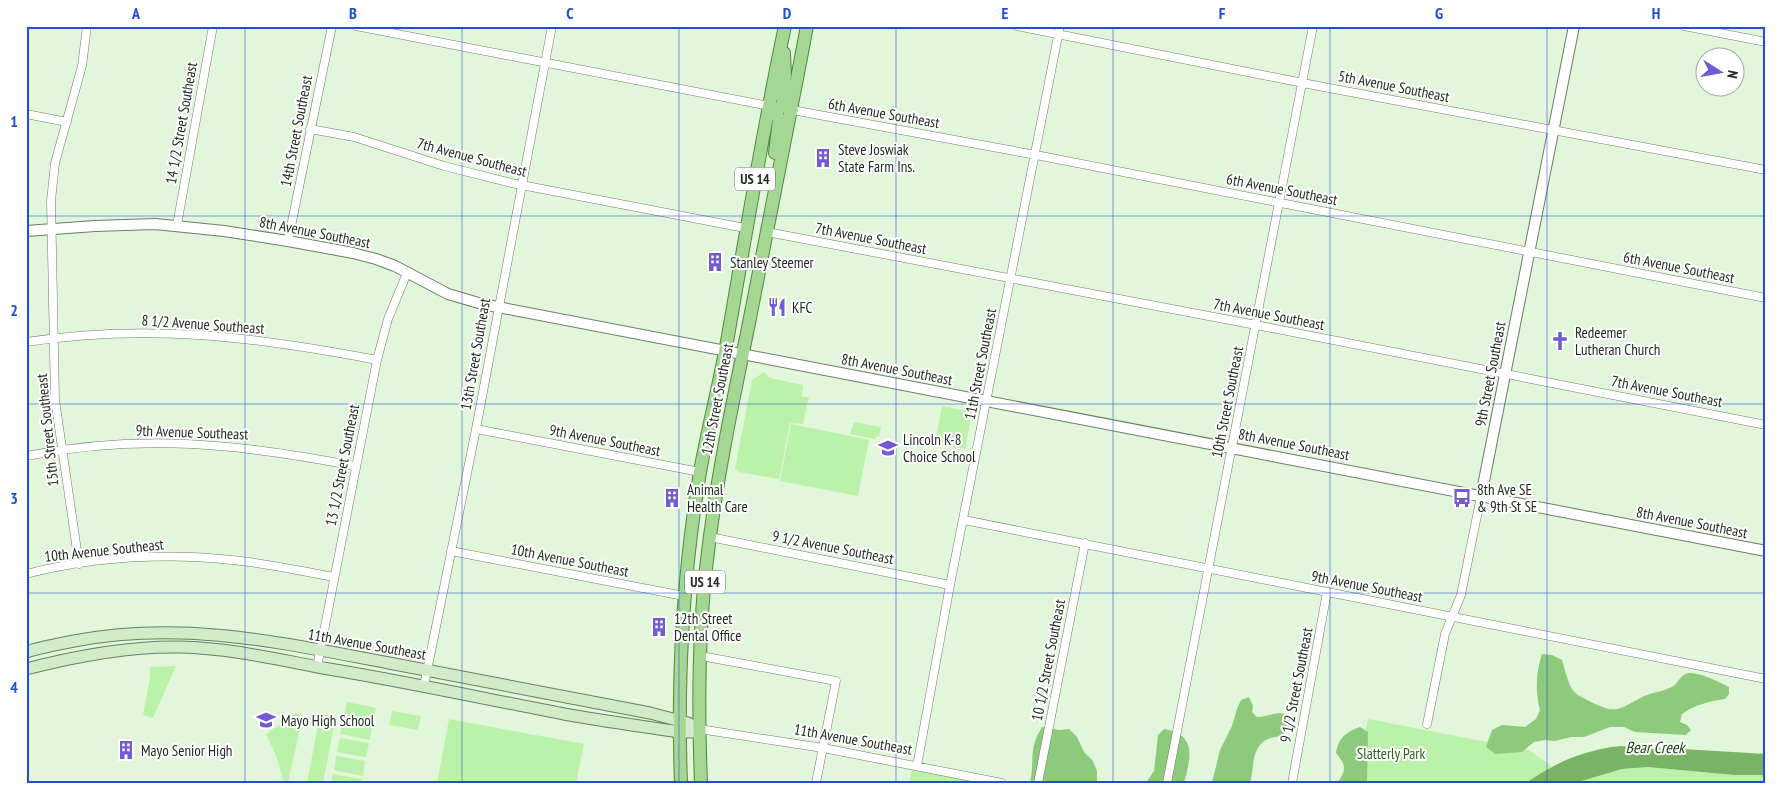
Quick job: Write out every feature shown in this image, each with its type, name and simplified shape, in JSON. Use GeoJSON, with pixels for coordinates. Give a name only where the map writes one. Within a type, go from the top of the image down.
{"type":"FeatureCollection","features":[{"type":"Feature","properties":{"kind":"main road","name":"12th Street Southeast"},"geometry":{"type":"LineString","coordinates":[[681,783],[680,727],[684,596],[700,472],[725,350],[745,228],[785,26]]}},
{"type":"Feature","properties":{"kind":"main road","name":"12th Street Southeast"},"geometry":{"type":"LineString","coordinates":[[701,783],[699,729],[701,656],[704,594],[710,537],[722,458],[779,177],[807,26]]}},
{"type":"Feature","properties":{"kind":"main road"},"geometry":{"type":"LineString","coordinates":[[782,40],[785,69],[782,98],[785,107],[792,110]]}},
{"type":"Feature","properties":{"kind":"main road"},"geometry":{"type":"LineString","coordinates":[[769,106],[775,108],[779,120],[774,165],[779,177]]}},
{"type":"Feature","properties":{"kind":"main road","name":"11th Avenue Southeast"},"geometry":{"type":"LineString","coordinates":[[26,652],[86,639],[117,635],[168,632],[230,635],[320,650],[650,713],[692,732],[699,729]]}},
{"type":"Feature","properties":{"kind":"main road","name":"11th Avenue Southeast"},"geometry":{"type":"LineString","coordinates":[[26,669],[97,654],[140,649],[179,647],[239,652],[566,714],[680,727]]}},
{"type":"Feature","properties":{"kind":"street","name":"15th Street Southeast"},"geometry":{"type":"LineString","coordinates":[[79,564],[55,400],[51,228],[52,182],[55,163],[82,66],[87,26]]}},
{"type":"Feature","properties":{"kind":"street","name":"14 1/2 Street Southeast"},"geometry":{"type":"LineString","coordinates":[[177,226],[213,26]]}},
{"type":"Feature","properties":{"kind":"street","name":"14th Street Southeast"},"geometry":{"type":"LineString","coordinates":[[288,241],[332,26]]}},
{"type":"Feature","properties":{"kind":"street"},"geometry":{"type":"LineString","coordinates":[[356,26],[769,106]]}},
{"type":"Feature","properties":{"kind":"street","name":"13th Street Southeast"},"geometry":{"type":"LineString","coordinates":[[424,686],[476,429],[497,307],[552,26]]}},
{"type":"Feature","properties":{"kind":"street","name":"5th Avenue Southeast"},"geometry":{"type":"LineString","coordinates":[[1017,26],[1060,30],[1302,83],[1766,170]]}},
{"type":"Feature","properties":{"kind":"street","name":"10th Street Southeast"},"geometry":{"type":"LineString","coordinates":[[1167,783],[1313,26]]}},
{"type":"Feature","properties":{"kind":"street","name":"9th Street Southeast"},"geometry":{"type":"LineString","coordinates":[[1427,724],[1445,634],[1461,596],[1574,26]]}},
{"type":"Feature","properties":{"kind":"street"},"geometry":{"type":"LineString","coordinates":[[1684,26],[1766,42]]}},
{"type":"Feature","properties":{"kind":"street","name":"11th Street Southeast"},"geometry":{"type":"LineString","coordinates":[[917,766],[950,585],[1060,30]]}},
{"type":"Feature","properties":{"kind":"street","name":"6th Avenue Southeast"},"geometry":{"type":"LineString","coordinates":[[792,110],[1036,155],[1766,298]]}},
{"type":"Feature","properties":{"kind":"street"},"geometry":{"type":"LineString","coordinates":[[26,114],[67,122]]}},
{"type":"Feature","properties":{"kind":"street","name":"7th Avenue Southeast"},"geometry":{"type":"LineString","coordinates":[[310,129],[354,137],[444,166],[521,185],[745,228]]}},
{"type":"Feature","properties":{"kind":"street","name":"8th Avenue Southeast"},"geometry":{"type":"LineString","coordinates":[[26,231],[51,228],[154,224],[224,231],[360,254],[383,262],[448,294],[497,307],[1766,551]]}},
{"type":"Feature","properties":{"kind":"street","name":"7th Avenue Southeast"},"geometry":{"type":"LineString","coordinates":[[767,232],[1766,425]]}},
{"type":"Feature","properties":{"kind":"street","name":"13 1/2 Street Southeast"},"geometry":{"type":"LineString","coordinates":[[316,667],[377,360],[388,319],[407,273]]}},
{"type":"Feature","properties":{"kind":"street","name":"8 1/2 Avenue Southeast"},"geometry":{"type":"LineString","coordinates":[[26,342],[123,332],[188,334],[293,345],[377,360]]}},
{"type":"Feature","properties":{"kind":"street","name":"9th Avenue Southeast"},"geometry":{"type":"LineString","coordinates":[[476,429],[700,472]]}},
{"type":"Feature","properties":{"kind":"street","name":"9th Avenue Southeast"},"geometry":{"type":"LineString","coordinates":[[26,456],[61,450],[136,443],[199,443],[282,452],[355,466]]}},
{"type":"Feature","properties":{"kind":"street","name":"9th Avenue Southeast"},"geometry":{"type":"LineString","coordinates":[[964,520],[1766,679]]}},
{"type":"Feature","properties":{"kind":"street","name":"9 1/2 Avenue Southeast"},"geometry":{"type":"LineString","coordinates":[[710,537],[950,585]]}},
{"type":"Feature","properties":{"kind":"street","name":"10 1/2 Street Southeast"},"geometry":{"type":"LineString","coordinates":[[1038,783],[1084,544]]}},
{"type":"Feature","properties":{"kind":"street","name":"10th Avenue Southeast"},"geometry":{"type":"LineString","coordinates":[[451,551],[684,596]]}},
{"type":"Feature","properties":{"kind":"street","name":"10th Avenue Southeast"},"geometry":{"type":"LineString","coordinates":[[26,574],[79,564],[149,557],[193,557],[249,562],[334,577]]}},
{"type":"Feature","properties":{"kind":"street","name":"9 1/2 Street Southeast"},"geometry":{"type":"LineString","coordinates":[[1292,783],[1328,592]]}},
{"type":"Feature","properties":{"kind":"street"},"geometry":{"type":"LineString","coordinates":[[701,656],[836,681],[816,783]]}},
{"type":"Feature","properties":{"kind":"street","name":"11th Avenue Southeast"},"geometry":{"type":"LineString","coordinates":[[699,729],[823,748],[1002,783]]}},
{"type":"Feature","properties":{"kind":"green space"},"geometry":{"type":"Polygon","coordinates":[[[764,372],[770,378],[803,385],[802,397],[809,397],[803,424],[790,423],[779,479],[739,472],[735,469],[752,380],[764,372]]]}},
{"type":"Feature","properties":{"kind":"green space"},"geometry":{"type":"Polygon","coordinates":[[[942,406],[972,412],[965,449],[935,444],[942,406]]]}},
{"type":"Feature","properties":{"kind":"green space"},"geometry":{"type":"Polygon","coordinates":[[[854,422],[881,427],[879,437],[876,436],[875,439],[850,434],[854,422]]]}},
{"type":"Feature","properties":{"kind":"green space"},"geometry":{"type":"Polygon","coordinates":[[[791,424],[869,440],[858,496],[780,481],[791,424]]]}},
{"type":"Feature","properties":{"kind":"green space"},"geometry":{"type":"Polygon","coordinates":[[[176,666],[153,718],[143,715],[150,678],[150,667],[176,666]]]}},
{"type":"Feature","properties":{"kind":"green space"},"geometry":{"type":"Polygon","coordinates":[[[347,702],[376,708],[373,722],[344,716],[347,702]]]}},
{"type":"Feature","properties":{"kind":"green space"},"geometry":{"type":"Polygon","coordinates":[[[392,711],[421,716],[418,730],[389,725],[392,711]]]}},
{"type":"Feature","properties":{"kind":"green space"},"geometry":{"type":"Polygon","coordinates":[[[295,713],[302,715],[302,721],[288,782],[284,783],[277,758],[266,734],[295,713]]]}},
{"type":"Feature","properties":{"kind":"green space"},"geometry":{"type":"Polygon","coordinates":[[[320,714],[336,716],[323,783],[307,783],[320,714]]]}},
{"type":"Feature","properties":{"kind":"green space"},"geometry":{"type":"Polygon","coordinates":[[[449,719],[584,744],[576,783],[437,783],[449,719]]]}},
{"type":"Feature","properties":{"kind":"green space","name":"Slatterly Park"},"geometry":{"type":"Polygon","coordinates":[[[1368,719],[1529,750],[1551,766],[1541,783],[1355,783],[1368,719]]]}},
{"type":"Feature","properties":{"kind":"green space"},"geometry":{"type":"Polygon","coordinates":[[[343,720],[372,726],[370,740],[340,734],[343,720]]]}},
{"type":"Feature","properties":{"kind":"green space"},"geometry":{"type":"Polygon","coordinates":[[[340,738],[369,743],[366,757],[337,752],[340,738]]]}},
{"type":"Feature","properties":{"kind":"green space"},"geometry":{"type":"Polygon","coordinates":[[[336,756],[365,761],[363,776],[334,770],[336,756]]]}},
{"type":"Feature","properties":{"kind":"green space"},"geometry":{"type":"Polygon","coordinates":[[[913,765],[1000,783],[909,783],[913,765]]]}},
{"type":"Feature","properties":{"kind":"green space"},"geometry":{"type":"Polygon","coordinates":[[[1648,767],[1734,775],[1766,775],[1766,783],[1575,783],[1622,769],[1648,767]]]}},
{"type":"Feature","properties":{"kind":"green space"},"geometry":{"type":"Polygon","coordinates":[[[333,774],[362,779],[361,783],[331,783],[333,774]]]}},
{"type":"Feature","properties":{"kind":"shaded area"},"geometry":{"type":"Polygon","coordinates":[[[1542,654],[1552,655],[1562,660],[1569,684],[1576,693],[1608,709],[1620,708],[1647,695],[1669,688],[1689,673],[1704,676],[1729,687],[1729,694],[1725,699],[1702,704],[1682,714],[1680,722],[1687,725],[1691,730],[1686,735],[1635,732],[1624,727],[1610,727],[1584,737],[1534,742],[1522,752],[1495,754],[1486,747],[1492,730],[1502,725],[1525,727],[1536,719],[1540,710],[1537,682],[1542,654]]]}},
{"type":"Feature","properties":{"kind":"shaded area"},"geometry":{"type":"Polygon","coordinates":[[[1249,697],[1253,706],[1252,712],[1257,717],[1278,713],[1286,714],[1291,720],[1288,728],[1281,735],[1268,739],[1260,745],[1254,759],[1250,783],[1212,783],[1220,750],[1232,726],[1237,709],[1241,700],[1249,697]]]}},
{"type":"Feature","properties":{"kind":"shaded area"},"geometry":{"type":"Polygon","coordinates":[[[1042,727],[1059,730],[1069,729],[1077,737],[1084,752],[1093,761],[1097,771],[1097,783],[1030,783],[1033,748],[1042,727]]]}},
{"type":"Feature","properties":{"kind":"shaded area"},"geometry":{"type":"Polygon","coordinates":[[[1360,727],[1368,732],[1367,783],[1337,783],[1344,771],[1342,761],[1336,753],[1339,743],[1347,733],[1360,727]]]}},
{"type":"Feature","properties":{"kind":"shaded area"},"geometry":{"type":"Polygon","coordinates":[[[1164,729],[1175,732],[1187,742],[1189,756],[1184,783],[1146,783],[1154,771],[1158,735],[1164,729]]]}},
{"type":"Feature","properties":{"kind":"shaded area"},"geometry":{"type":"Polygon","coordinates":[[[1621,746],[1648,749],[1665,748],[1766,754],[1766,775],[1734,775],[1648,767],[1622,769],[1575,783],[1526,783],[1548,769],[1571,758],[1621,746]]]}},
{"type":"Feature","properties":{"kind":"place","name":"Steve Joswiak State Farm Ins."},"geometry":{"type":"Point","coordinates":[823,158]}},
{"type":"Feature","properties":{"kind":"place","name":"Stanley Steemer"},"geometry":{"type":"Point","coordinates":[715,262]}},
{"type":"Feature","properties":{"kind":"place","name":"KFC"},"geometry":{"type":"Point","coordinates":[777,307]}},
{"type":"Feature","properties":{"kind":"place","name":"Redeemer Lutheran Church"},"geometry":{"type":"Point","coordinates":[1560,341]}},
{"type":"Feature","properties":{"kind":"place","name":"Lincoln K-8 Choice School"},"geometry":{"type":"Point","coordinates":[888,448]}},
{"type":"Feature","properties":{"kind":"place","name":"Animal Health Care"},"geometry":{"type":"Point","coordinates":[672,498]}},
{"type":"Feature","properties":{"kind":"place","name":"8th Ave SE & 9th St SE"},"geometry":{"type":"Point","coordinates":[1462,498]}},
{"type":"Feature","properties":{"kind":"place","name":"12th Street Dental Office"},"geometry":{"type":"Point","coordinates":[659,627]}},
{"type":"Feature","properties":{"kind":"place","name":"Mayo High School"},"geometry":{"type":"Point","coordinates":[266,720]}},
{"type":"Feature","properties":{"kind":"place","name":"Mayo Senior High"},"geometry":{"type":"Point","coordinates":[126,750]}},
{"type":"Feature","properties":{"kind":"water label","name":"Bear Creek"},"geometry":{"type":"Point","coordinates":[1655,747]}}]}
